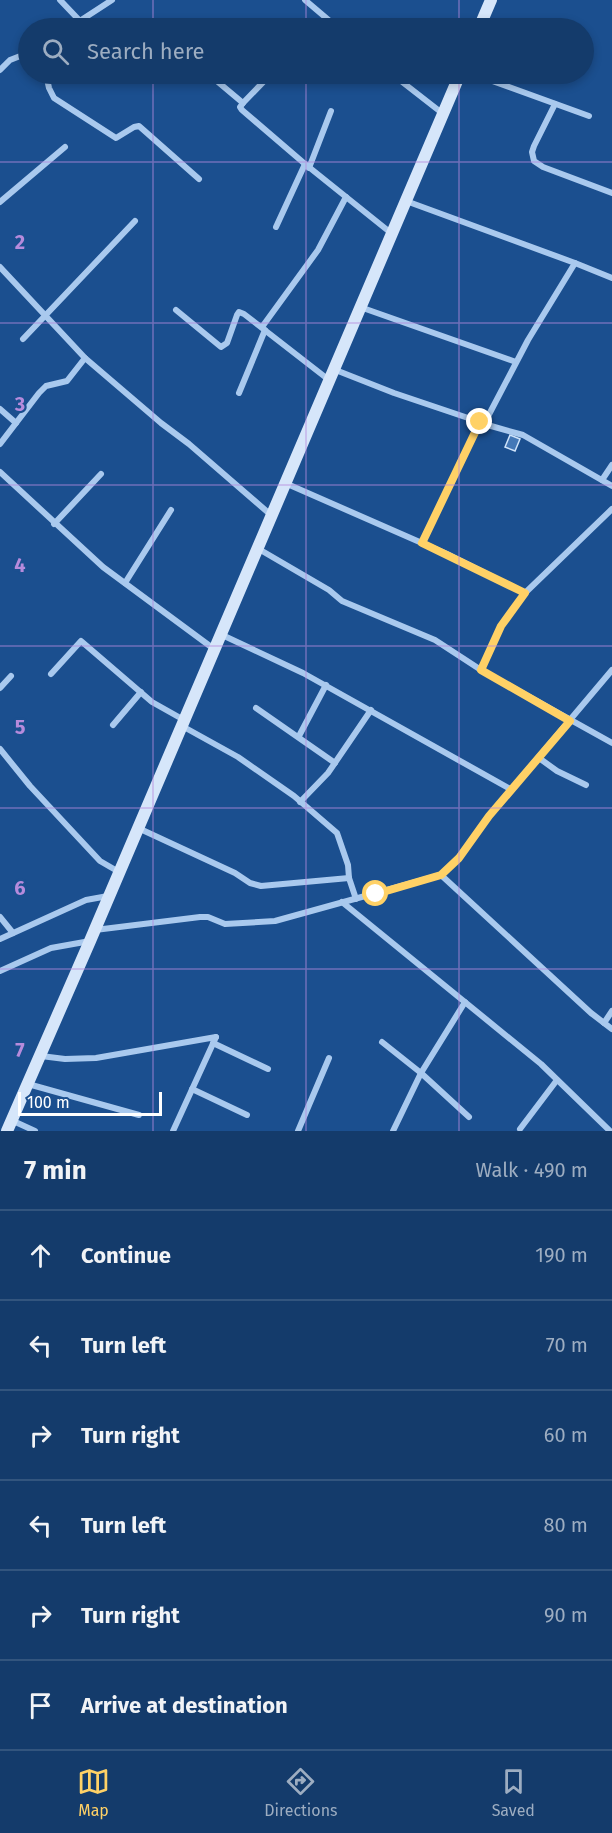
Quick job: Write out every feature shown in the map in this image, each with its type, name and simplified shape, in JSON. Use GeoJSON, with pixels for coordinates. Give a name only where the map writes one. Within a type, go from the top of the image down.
{"type":"FeatureCollection","features":[{"type":"Feature","properties":{"kind":"main road"},"geometry":{"type":"LineString","coordinates":[[483,18],[491,0]]}},
{"type":"Feature","properties":{"kind":"main road"},"geometry":{"type":"LineString","coordinates":[[7,1126],[28,1084],[93,936],[108,896],[456,84]]}},
{"type":"Feature","properties":{"kind":"street"},"geometry":{"type":"LineString","coordinates":[[60,0],[77,18]]}},
{"type":"Feature","properties":{"kind":"street"},"geometry":{"type":"LineString","coordinates":[[85,18],[112,0]]}},
{"type":"Feature","properties":{"kind":"street"},"geometry":{"type":"LineString","coordinates":[[305,0],[326,18]]}},
{"type":"Feature","properties":{"kind":"street"},"geometry":{"type":"LineString","coordinates":[[314,8],[319,0]]}},
{"type":"Feature","properties":{"kind":"street"},"geometry":{"type":"LineString","coordinates":[[0,70],[10,60],[18,57]]}},
{"type":"Feature","properties":{"kind":"street"},"geometry":{"type":"LineString","coordinates":[[48,84],[54,98],[116,138],[139,126],[199,179]]}},
{"type":"Feature","properties":{"kind":"street"},"geometry":{"type":"LineString","coordinates":[[220,84],[243,103]]}},
{"type":"Feature","properties":{"kind":"street"},"geometry":{"type":"LineString","coordinates":[[261,84],[240,107],[242,110],[307,166],[392,233]]}},
{"type":"Feature","properties":{"kind":"street"},"geometry":{"type":"LineString","coordinates":[[404,84],[442,114]]}},
{"type":"Feature","properties":{"kind":"street"},"geometry":{"type":"LineString","coordinates":[[500,84],[589,116]]}},
{"type":"Feature","properties":{"kind":"street"},"geometry":{"type":"LineString","coordinates":[[555,104],[534,146],[532,152],[534,160],[543,166],[612,193]]}},
{"type":"Feature","properties":{"kind":"street"},"geometry":{"type":"LineString","coordinates":[[276,227],[307,166],[331,111]]}},
{"type":"Feature","properties":{"kind":"street"},"geometry":{"type":"LineString","coordinates":[[0,202],[65,147]]}},
{"type":"Feature","properties":{"kind":"street"},"geometry":{"type":"LineString","coordinates":[[239,393],[263,328],[318,250],[346,197]]}},
{"type":"Feature","properties":{"kind":"street"},"geometry":{"type":"LineString","coordinates":[[405,201],[612,277]]}},
{"type":"Feature","properties":{"kind":"street"},"geometry":{"type":"LineString","coordinates":[[23,339],[135,221]]}},
{"type":"Feature","properties":{"kind":"street"},"geometry":{"type":"LineString","coordinates":[[422,543],[482,423],[575,262]]}},
{"type":"Feature","properties":{"kind":"street"},"geometry":{"type":"LineString","coordinates":[[0,267],[86,358],[271,515]]}},
{"type":"Feature","properties":{"kind":"street"},"geometry":{"type":"LineString","coordinates":[[360,307],[516,362]]}},
{"type":"Feature","properties":{"kind":"street"},"geometry":{"type":"LineString","coordinates":[[176,310],[220,347],[227,343],[239,312],[331,374],[523,435],[612,486]]}},
{"type":"Feature","properties":{"kind":"street"},"geometry":{"type":"LineString","coordinates":[[0,444],[46,386],[63,384],[86,358]]}},
{"type":"Feature","properties":{"kind":"street"},"geometry":{"type":"LineString","coordinates":[[0,409],[16,423]]}},
{"type":"Feature","properties":{"kind":"street"},"geometry":{"type":"LineString","coordinates":[[602,480],[612,465]]}},
{"type":"Feature","properties":{"kind":"street"},"geometry":{"type":"LineString","coordinates":[[0,472],[103,567],[214,649]]}},
{"type":"Feature","properties":{"kind":"street"},"geometry":{"type":"LineString","coordinates":[[54,524],[101,474]]}},
{"type":"Feature","properties":{"kind":"street"},"geometry":{"type":"LineString","coordinates":[[285,483],[422,543],[525,593]]}},
{"type":"Feature","properties":{"kind":"street"},"geometry":{"type":"LineString","coordinates":[[481,670],[501,626],[525,593],[612,509]]}},
{"type":"Feature","properties":{"kind":"street"},"geometry":{"type":"LineString","coordinates":[[125,583],[171,510]]}},
{"type":"Feature","properties":{"kind":"street"},"geometry":{"type":"LineString","coordinates":[[257,548],[329,590],[342,601],[435,640],[481,670],[612,743]]}},
{"type":"Feature","properties":{"kind":"street"},"geometry":{"type":"LineString","coordinates":[[220,634],[326,685],[512,790]]}},
{"type":"Feature","properties":{"kind":"street"},"geometry":{"type":"LineString","coordinates":[[51,674],[81,641],[152,702],[238,757],[300,802],[337,833],[356,897]]}},
{"type":"Feature","properties":{"kind":"street"},"geometry":{"type":"LineString","coordinates":[[0,971],[51,948],[93,936],[200,917],[208,917],[225,924],[265,923],[441,875],[459,858],[485,821],[612,670]]}},
{"type":"Feature","properties":{"kind":"street"},"geometry":{"type":"LineString","coordinates":[[0,688],[10,676]]}},
{"type":"Feature","properties":{"kind":"street"},"geometry":{"type":"LineString","coordinates":[[298,736],[326,685]]}},
{"type":"Feature","properties":{"kind":"street"},"geometry":{"type":"LineString","coordinates":[[113,725],[141,693]]}},
{"type":"Feature","properties":{"kind":"street"},"geometry":{"type":"LineString","coordinates":[[256,708],[335,763]]}},
{"type":"Feature","properties":{"kind":"street"},"geometry":{"type":"LineString","coordinates":[[300,802],[328,773],[371,710]]}},
{"type":"Feature","properties":{"kind":"street"},"geometry":{"type":"LineString","coordinates":[[0,749],[30,786],[100,861],[119,872]]}},
{"type":"Feature","properties":{"kind":"street"},"geometry":{"type":"LineString","coordinates":[[540,758],[557,771],[586,785]]}},
{"type":"Feature","properties":{"kind":"street"},"geometry":{"type":"LineString","coordinates":[[138,828],[235,873],[250,883],[261,886],[351,880]]}},
{"type":"Feature","properties":{"kind":"street"},"geometry":{"type":"LineString","coordinates":[[441,875],[612,1029]]}},
{"type":"Feature","properties":{"kind":"street"},"geometry":{"type":"LineString","coordinates":[[0,939],[86,900],[108,896]]}},
{"type":"Feature","properties":{"kind":"street"},"geometry":{"type":"LineString","coordinates":[[342,902],[541,1064],[610,1131]]}},
{"type":"Feature","properties":{"kind":"street"},"geometry":{"type":"LineString","coordinates":[[0,917],[13,933]]}},
{"type":"Feature","properties":{"kind":"street"},"geometry":{"type":"LineString","coordinates":[[393,1131],[421,1073],[465,1002]]}},
{"type":"Feature","properties":{"kind":"street"},"geometry":{"type":"LineString","coordinates":[[604,1023],[612,1011]]}},
{"type":"Feature","properties":{"kind":"street"},"geometry":{"type":"LineString","coordinates":[[40,1056],[65,1059],[96,1058],[216,1037],[173,1131]]}},
{"type":"Feature","properties":{"kind":"street"},"geometry":{"type":"LineString","coordinates":[[382,1042],[421,1073],[469,1117]]}},
{"type":"Feature","properties":{"kind":"street"},"geometry":{"type":"LineString","coordinates":[[213,1043],[268,1069]]}},
{"type":"Feature","properties":{"kind":"street"},"geometry":{"type":"LineString","coordinates":[[298,1131],[329,1058]]}},
{"type":"Feature","properties":{"kind":"street"},"geometry":{"type":"LineString","coordinates":[[520,1130],[557,1080]]}},
{"type":"Feature","properties":{"kind":"street"},"geometry":{"type":"LineString","coordinates":[[28,1084],[139,1115]]}},
{"type":"Feature","properties":{"kind":"street"},"geometry":{"type":"LineString","coordinates":[[192,1089],[246,1115]]}},
{"type":"Feature","properties":{"kind":"street"},"geometry":{"type":"LineString","coordinates":[[598,1131],[602,1124]]}},
{"type":"Feature","properties":{"kind":"street"},"geometry":{"type":"LineString","coordinates":[[7,1126],[35,1131]]}},
{"type":"Feature","properties":{"kind":"building"},"geometry":{"type":"Polygon","coordinates":[[[510,435],[520,439],[515,451],[505,447],[510,435]]]}},
{"type":"Feature","properties":{"kind":"route"},"geometry":{"type":"LineString","coordinates":[[376,894],[441,875],[459,858],[489,816],[570,721],[481,670],[501,626],[525,593],[422,543],[480,422]]}}]}
